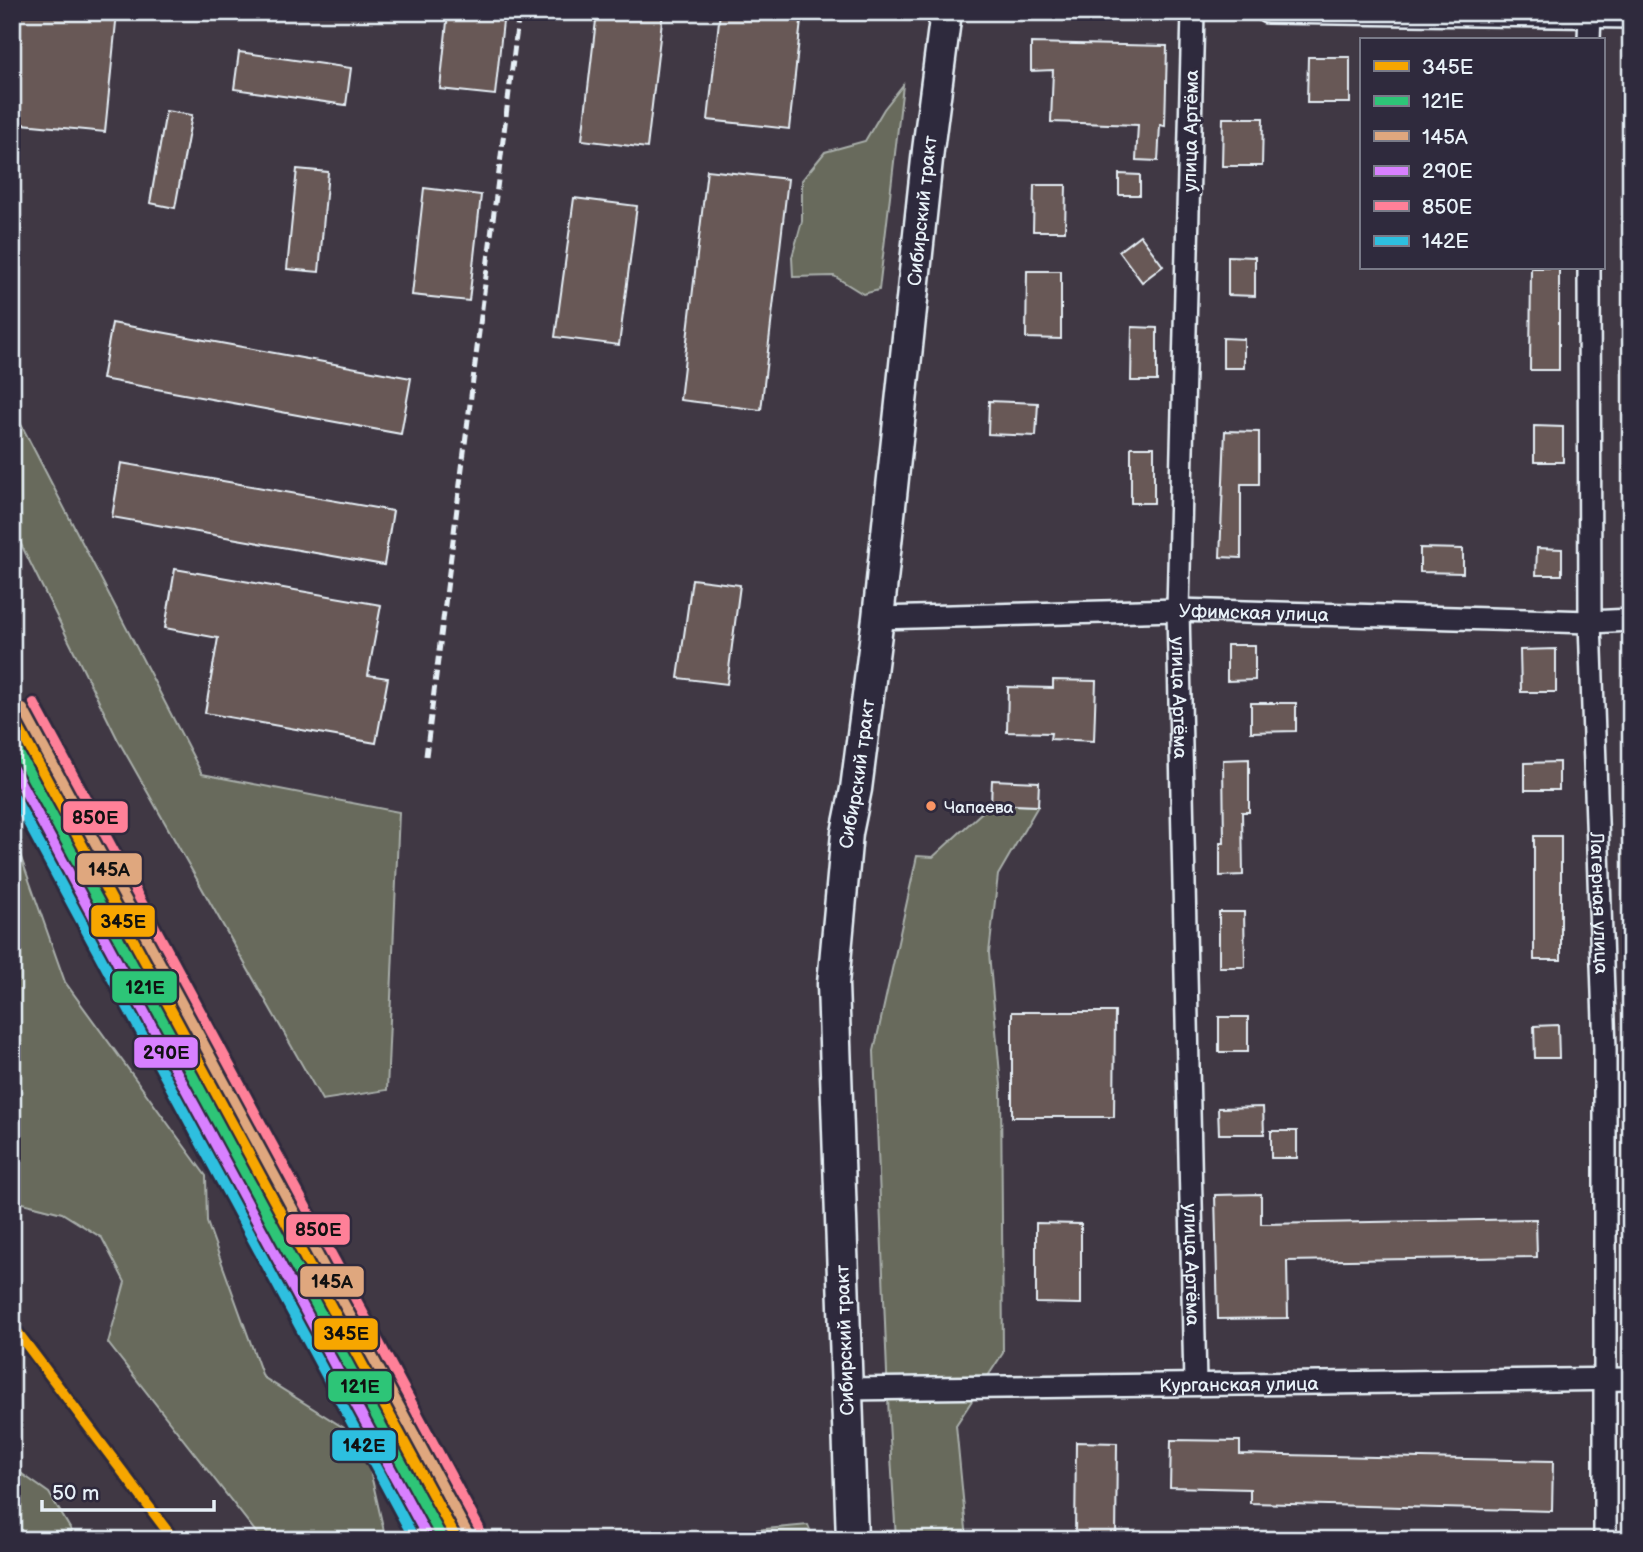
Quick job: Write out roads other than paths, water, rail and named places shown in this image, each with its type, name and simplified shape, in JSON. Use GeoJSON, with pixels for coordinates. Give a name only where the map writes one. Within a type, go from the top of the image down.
{"type":"FeatureCollection","features":[{"type":"Feature","properties":{"kind":"main road","name":"Сибирский тракт"},"geometry":{"type":"LineString","coordinates":[[852,1540],[833,984],[846,833],[856,790],[878,618],[946,12]]}},
{"type":"Feature","properties":{"kind":"street"},"geometry":{"type":"LineString","coordinates":[[946,12],[953,12]]}},
{"type":"Feature","properties":{"kind":"street","name":"улица Артёма"},"geometry":{"type":"LineString","coordinates":[[1193,12],[1178,610],[1195,1384]]}},
{"type":"Feature","properties":{"kind":"street"},"geometry":{"type":"LineString","coordinates":[[1267,12],[1589,14],[1631,17]]}},
{"type":"Feature","properties":{"kind":"street"},"geometry":{"type":"LineString","coordinates":[[1589,14],[1589,38]]}},
{"type":"Feature","properties":{"kind":"street","name":"Лагерная улица"},"geometry":{"type":"LineString","coordinates":[[1589,270],[1590,622],[1605,1049],[1605,1540]]}},
{"type":"Feature","properties":{"kind":"street","name":"Уфимская улица"},"geometry":{"type":"LineString","coordinates":[[878,618],[1178,610],[1590,622],[1631,620]]}},
{"type":"Feature","properties":{"kind":"street","name":"Курганская улица"},"geometry":{"type":"LineString","coordinates":[[845,1389],[1631,1379]]}},
{"type":"Feature","properties":{"kind":"railway"},"geometry":{"type":"LineString","coordinates":[[426,756],[519,12]]}},
{"type":"Feature","properties":{"kind":"place","name":"Чапаева"},"geometry":{"type":"Point","coordinates":[931,806]}}]}
